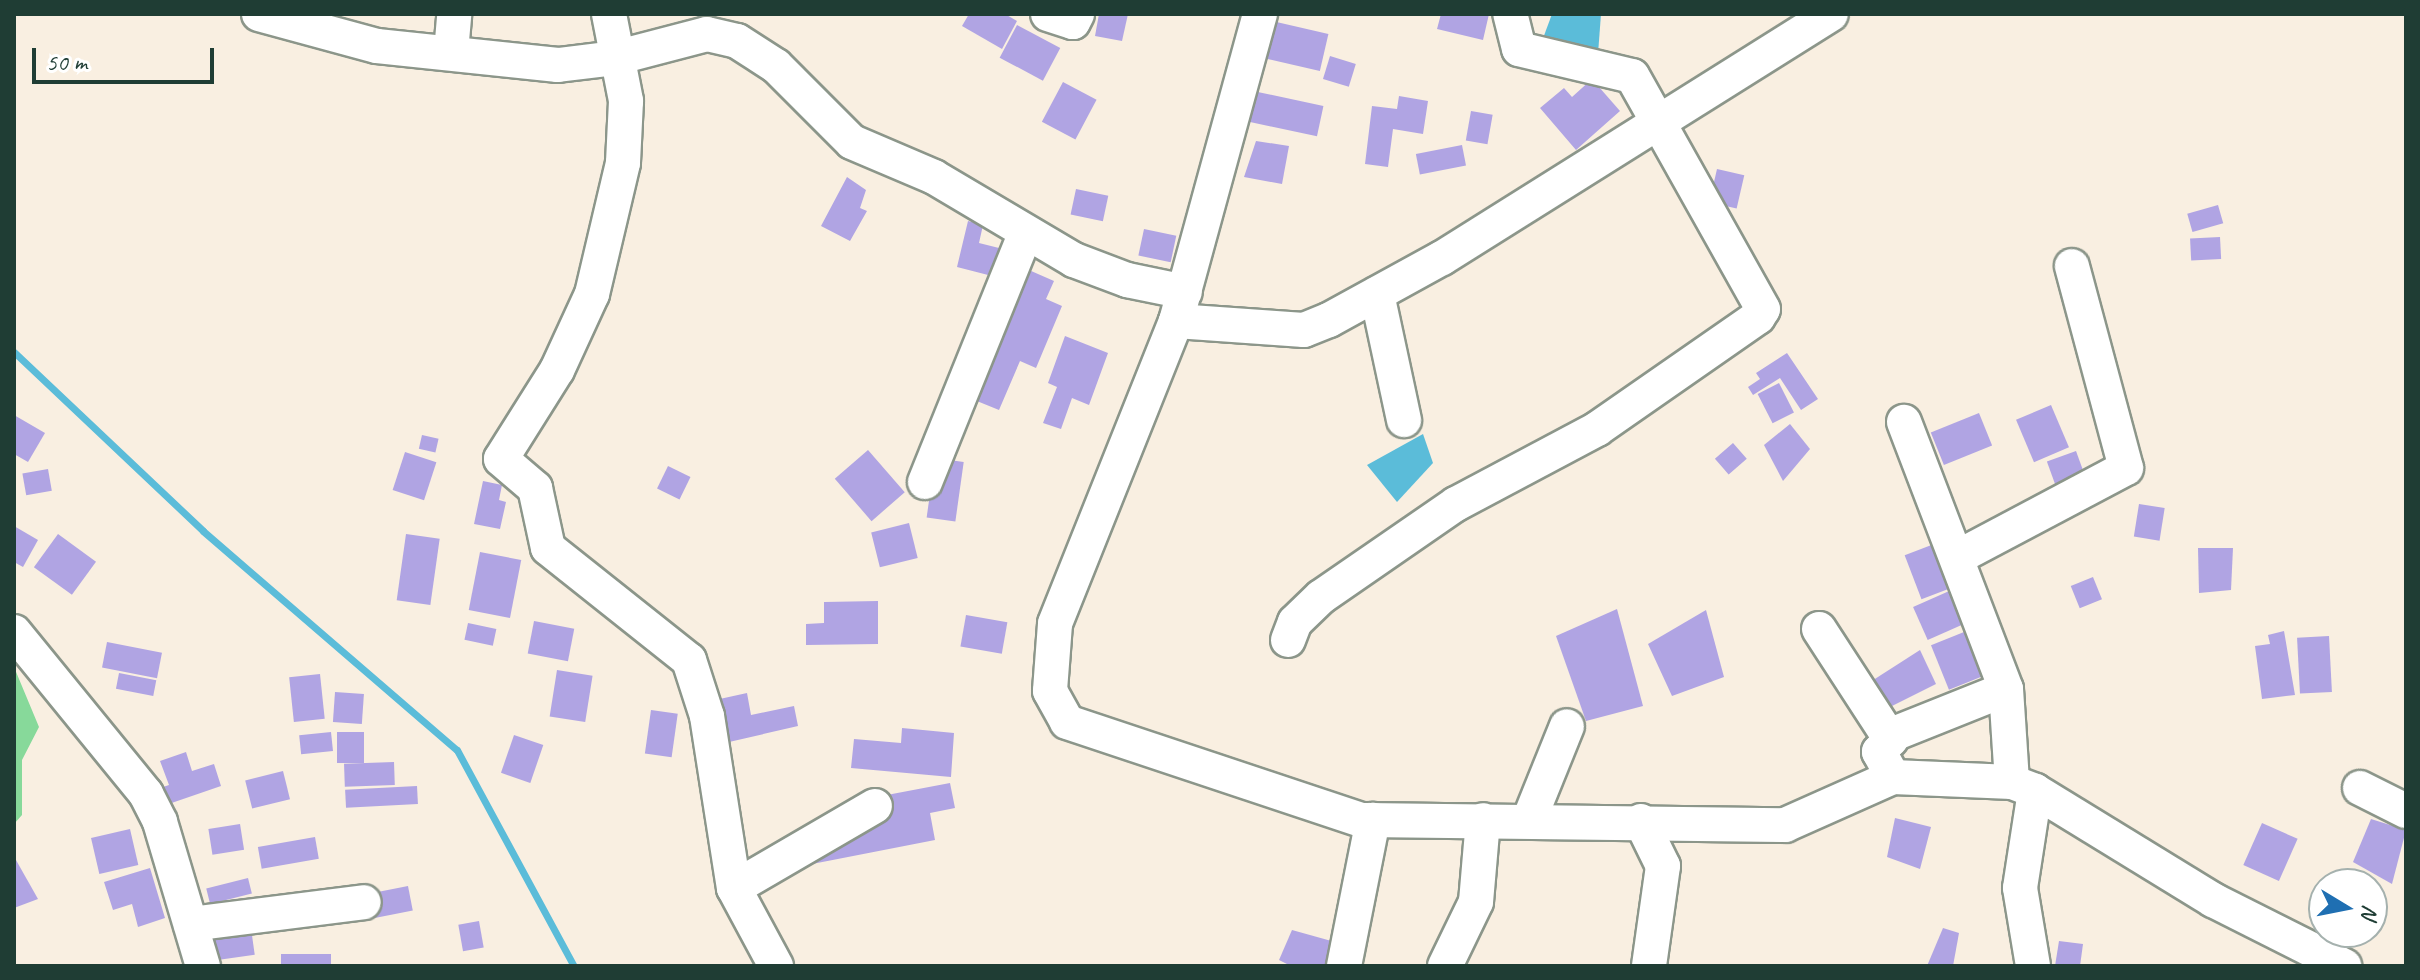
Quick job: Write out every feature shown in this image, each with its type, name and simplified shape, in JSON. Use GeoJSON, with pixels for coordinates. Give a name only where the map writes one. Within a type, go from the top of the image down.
{"type":"FeatureCollection","features":[{"type":"Feature","properties":{"kind":"street"},"geometry":{"type":"LineString","coordinates":[[259,14],[377,46],[558,65],[615,58],[707,34],[737,41],[776,66],[852,142],[934,177],[1025,235],[1180,307],[1304,330],[1377,294],[1657,125],[1831,14]]}},
{"type":"Feature","properties":{"kind":"street"},"geometry":{"type":"LineString","coordinates":[[451,52],[454,14]]}},
{"type":"Feature","properties":{"kind":"street"},"geometry":{"type":"LineString","coordinates":[[609,14],[615,58],[626,101],[623,163],[592,294],[557,370],[501,459],[535,488],[548,548],[689,660],[707,716],[734,888],[776,966]]}},
{"type":"Feature","properties":{"kind":"street"},"geometry":{"type":"LineString","coordinates":[[1048,14],[1073,22],[1077,14]]}},
{"type":"Feature","properties":{"kind":"street"},"geometry":{"type":"LineString","coordinates":[[1260,14],[1180,307],[1055,624],[1050,691],[1067,722],[1373,820],[1785,825],[1893,777],[2023,786],[2213,900],[2344,966]]}},
{"type":"Feature","properties":{"kind":"street"},"geometry":{"type":"LineString","coordinates":[[1297,622],[1456,504],[1597,429],[1760,316],[1760,299],[1700,189],[1657,125],[1632,76],[1519,49],[1510,14]]}},
{"type":"Feature","properties":{"kind":"street"},"geometry":{"type":"LineString","coordinates":[[925,482],[1025,235]]}},
{"type":"Feature","properties":{"kind":"street"},"geometry":{"type":"LineString","coordinates":[[1958,557],[2126,468],[2072,266]]}},
{"type":"Feature","properties":{"kind":"street"},"geometry":{"type":"LineString","coordinates":[[1377,294],[1404,420]]}},
{"type":"Feature","properties":{"kind":"street"},"geometry":{"type":"LineString","coordinates":[[1904,422],[2006,689],[2023,786],[2020,888],[2033,966]]}},
{"type":"Feature","properties":{"kind":"street"},"geometry":{"type":"LineString","coordinates":[[1819,629],[1891,740]]}},
{"type":"Feature","properties":{"kind":"street"},"geometry":{"type":"LineString","coordinates":[[14,632],[146,794],[160,822],[203,966]]}},
{"type":"Feature","properties":{"kind":"street"},"geometry":{"type":"LineString","coordinates":[[1893,777],[1879,752],[1891,740],[1937,715],[2006,689]]}},
{"type":"Feature","properties":{"kind":"street"},"geometry":{"type":"LineString","coordinates":[[1529,820],[1567,726]]}},
{"type":"Feature","properties":{"kind":"street"},"geometry":{"type":"LineString","coordinates":[[2360,788],[2406,811]]}},
{"type":"Feature","properties":{"kind":"street"},"geometry":{"type":"LineString","coordinates":[[734,888],[875,806]]}},
{"type":"Feature","properties":{"kind":"street"},"geometry":{"type":"LineString","coordinates":[[1344,966],[1373,820]]}},
{"type":"Feature","properties":{"kind":"street"},"geometry":{"type":"LineString","coordinates":[[1445,966],[1476,902],[1483,820]]}},
{"type":"Feature","properties":{"kind":"street"},"geometry":{"type":"LineString","coordinates":[[1641,821],[1663,866],[1649,966]]}},
{"type":"Feature","properties":{"kind":"street"},"geometry":{"type":"LineString","coordinates":[[191,924],[364,902]]}},
{"type":"Feature","properties":{"kind":"green space"},"geometry":{"type":"Polygon","coordinates":[[[14,667],[39,727],[22,760],[22,815],[14,824],[14,667]]]}},
{"type":"Feature","properties":{"kind":"water"},"geometry":{"type":"Polygon","coordinates":[[[1552,14],[1601,14],[1598,54],[1535,60],[1552,14]]]}},
{"type":"Feature","properties":{"kind":"water"},"geometry":{"type":"Polygon","coordinates":[[[1423,434],[1433,463],[1397,502],[1367,465],[1423,434]]]}},
{"type":"Feature","properties":{"kind":"building"},"geometry":{"type":"Polygon","coordinates":[[[969,14],[1005,14],[1017,21],[1002,49],[962,26],[969,14]]]}},
{"type":"Feature","properties":{"kind":"building"},"geometry":{"type":"Polygon","coordinates":[[[1099,14],[1128,14],[1122,41],[1095,36],[1099,14]]]}},
{"type":"Feature","properties":{"kind":"building"},"geometry":{"type":"Polygon","coordinates":[[[1441,14],[1489,14],[1483,40],[1437,29],[1441,14]]]}},
{"type":"Feature","properties":{"kind":"building"},"geometry":{"type":"Polygon","coordinates":[[[1268,20],[1328,34],[1320,71],[1259,57],[1268,20]]]}},
{"type":"Feature","properties":{"kind":"building"},"geometry":{"type":"Polygon","coordinates":[[[1017,25],[1060,48],[1043,81],[1000,58],[1017,25]]]}},
{"type":"Feature","properties":{"kind":"building"},"geometry":{"type":"Polygon","coordinates":[[[1330,56],[1356,64],[1349,87],[1323,79],[1330,56]]]}},
{"type":"Feature","properties":{"kind":"building"},"geometry":{"type":"Polygon","coordinates":[[[1592,79],[1620,111],[1576,150],[1540,108],[1564,88],[1572,97],[1592,79]]]}},
{"type":"Feature","properties":{"kind":"building"},"geometry":{"type":"Polygon","coordinates":[[[1063,82],[1097,100],[1075,140],[1042,122],[1063,82]]]}},
{"type":"Feature","properties":{"kind":"building"},"geometry":{"type":"Polygon","coordinates":[[[1253,91],[1323,106],[1317,136],[1247,121],[1253,91]]]}},
{"type":"Feature","properties":{"kind":"building"},"geometry":{"type":"Polygon","coordinates":[[[1399,96],[1428,101],[1423,134],[1393,129],[1388,167],[1365,164],[1372,106],[1397,109],[1399,96]]]}},
{"type":"Feature","properties":{"kind":"building"},"geometry":{"type":"Polygon","coordinates":[[[1471,111],[1493,115],[1487,144],[1466,141],[1471,111]]]}},
{"type":"Feature","properties":{"kind":"building"},"geometry":{"type":"Polygon","coordinates":[[[1256,141],[1289,146],[1282,184],[1244,177],[1256,141]]]}},
{"type":"Feature","properties":{"kind":"building"},"geometry":{"type":"Polygon","coordinates":[[[1462,145],[1466,166],[1420,175],[1416,154],[1462,145]]]}},
{"type":"Feature","properties":{"kind":"building"},"geometry":{"type":"Polygon","coordinates":[[[1717,169],[1744,175],[1737,208],[1709,202],[1717,169]]]}},
{"type":"Feature","properties":{"kind":"building"},"geometry":{"type":"Polygon","coordinates":[[[847,177],[866,190],[860,208],[867,211],[850,241],[821,226],[847,177]]]}},
{"type":"Feature","properties":{"kind":"building"},"geometry":{"type":"Polygon","coordinates":[[[1076,189],[1108,196],[1103,221],[1071,214],[1076,189]]]}},
{"type":"Feature","properties":{"kind":"building"},"geometry":{"type":"Polygon","coordinates":[[[2218,205],[2223,223],[2192,232],[2187,214],[2218,205]]]}},
{"type":"Feature","properties":{"kind":"building"},"geometry":{"type":"Polygon","coordinates":[[[968,221],[983,225],[979,243],[999,248],[992,276],[957,267],[968,221]]]}},
{"type":"Feature","properties":{"kind":"building"},"geometry":{"type":"Polygon","coordinates":[[[1144,229],[1176,236],[1171,262],[1138,255],[1144,229]]]}},
{"type":"Feature","properties":{"kind":"building"},"geometry":{"type":"Polygon","coordinates":[[[2220,237],[2221,259],[2191,261],[2190,239],[2220,237]]]}},
{"type":"Feature","properties":{"kind":"building"},"geometry":{"type":"Polygon","coordinates":[[[1022,267],[1054,281],[1046,299],[1062,306],[1036,368],[1020,361],[999,410],[967,397],[1022,267]]]}},
{"type":"Feature","properties":{"kind":"building"},"geometry":{"type":"Polygon","coordinates":[[[1065,336],[1108,353],[1089,405],[1072,398],[1061,429],[1043,423],[1057,387],[1048,383],[1065,336]]]}},
{"type":"Feature","properties":{"kind":"building"},"geometry":{"type":"Polygon","coordinates":[[[1787,353],[1818,399],[1801,410],[1780,378],[1753,395],[1748,387],[1760,379],[1756,373],[1787,353]]]}},
{"type":"Feature","properties":{"kind":"building"},"geometry":{"type":"Polygon","coordinates":[[[1779,383],[1794,412],[1773,423],[1758,394],[1779,383]]]}},
{"type":"Feature","properties":{"kind":"building"},"geometry":{"type":"Polygon","coordinates":[[[2051,405],[2069,447],[2034,462],[2016,420],[2051,405]]]}},
{"type":"Feature","properties":{"kind":"building"},"geometry":{"type":"Polygon","coordinates":[[[1979,413],[1992,445],[1944,465],[1931,432],[1979,413]]]}},
{"type":"Feature","properties":{"kind":"building"},"geometry":{"type":"Polygon","coordinates":[[[14,415],[45,433],[28,462],[14,454],[14,415]]]}},
{"type":"Feature","properties":{"kind":"building"},"geometry":{"type":"Polygon","coordinates":[[[1790,424],[1810,449],[1783,481],[1764,445],[1790,424]]]}},
{"type":"Feature","properties":{"kind":"building"},"geometry":{"type":"Polygon","coordinates":[[[422,435],[439,439],[435,452],[419,449],[422,435]]]}},
{"type":"Feature","properties":{"kind":"building"},"geometry":{"type":"Polygon","coordinates":[[[1733,443],[1747,459],[1729,475],[1715,459],[1733,443]]]}},
{"type":"Feature","properties":{"kind":"building"},"geometry":{"type":"Polygon","coordinates":[[[868,450],[905,492],[872,521],[835,479],[868,450]]]}},
{"type":"Feature","properties":{"kind":"building"},"geometry":{"type":"Polygon","coordinates":[[[2076,451],[2086,479],[2057,490],[2047,462],[2076,451]]]}},
{"type":"Feature","properties":{"kind":"building"},"geometry":{"type":"Polygon","coordinates":[[[405,452],[436,462],[424,500],[393,490],[405,452]]]}},
{"type":"Feature","properties":{"kind":"building"},"geometry":{"type":"Polygon","coordinates":[[[935,458],[964,462],[955,521],[927,517],[935,458]]]}},
{"type":"Feature","properties":{"kind":"building"},"geometry":{"type":"Polygon","coordinates":[[[668,466],[690,477],[680,499],[657,488],[668,466]]]}},
{"type":"Feature","properties":{"kind":"building"},"geometry":{"type":"Polygon","coordinates":[[[48,469],[52,491],[26,495],[22,474],[48,469]]]}},
{"type":"Feature","properties":{"kind":"building"},"geometry":{"type":"Polygon","coordinates":[[[483,481],[502,485],[499,500],[506,502],[500,529],[474,524],[483,481]]]}},
{"type":"Feature","properties":{"kind":"building"},"geometry":{"type":"Polygon","coordinates":[[[2139,504],[2165,508],[2160,541],[2134,537],[2139,504]]]}},
{"type":"Feature","properties":{"kind":"building"},"geometry":{"type":"Polygon","coordinates":[[[909,523],[918,558],[880,567],[871,532],[909,523]]]}},
{"type":"Feature","properties":{"kind":"building"},"geometry":{"type":"Polygon","coordinates":[[[14,526],[38,540],[23,567],[14,562],[14,526]]]}},
{"type":"Feature","properties":{"kind":"building"},"geometry":{"type":"Polygon","coordinates":[[[58,534],[96,562],[72,595],[34,567],[58,534]]]}},
{"type":"Feature","properties":{"kind":"building"},"geometry":{"type":"Polygon","coordinates":[[[406,534],[440,539],[430,605],[397,600],[406,534]]]}},
{"type":"Feature","properties":{"kind":"building"},"geometry":{"type":"Polygon","coordinates":[[[1942,541],[1959,585],[1922,599],[1905,555],[1942,541]]]}},
{"type":"Feature","properties":{"kind":"building"},"geometry":{"type":"Polygon","coordinates":[[[2198,548],[2233,548],[2231,590],[2199,593],[2198,548]]]}},
{"type":"Feature","properties":{"kind":"building"},"geometry":{"type":"Polygon","coordinates":[[[480,552],[521,560],[510,618],[469,610],[480,552]]]}},
{"type":"Feature","properties":{"kind":"building"},"geometry":{"type":"Polygon","coordinates":[[[2093,577],[2102,599],[2080,608],[2071,586],[2093,577]]]}},
{"type":"Feature","properties":{"kind":"building"},"geometry":{"type":"Polygon","coordinates":[[[1956,588],[1971,621],[1928,640],[1913,607],[1956,588]]]}},
{"type":"Feature","properties":{"kind":"building"},"geometry":{"type":"Polygon","coordinates":[[[878,601],[878,644],[806,645],[806,624],[824,623],[824,602],[878,601]]]}},
{"type":"Feature","properties":{"kind":"building"},"geometry":{"type":"Polygon","coordinates":[[[1617,609],[1643,706],[1586,721],[1556,636],[1617,609]]]}},
{"type":"Feature","properties":{"kind":"building"},"geometry":{"type":"Polygon","coordinates":[[[1706,610],[1724,677],[1672,696],[1648,644],[1706,610]]]}},
{"type":"Feature","properties":{"kind":"building"},"geometry":{"type":"Polygon","coordinates":[[[966,615],[1007,622],[1002,654],[960,647],[966,615]]]}},
{"type":"Feature","properties":{"kind":"building"},"geometry":{"type":"Polygon","coordinates":[[[534,621],[574,629],[568,661],[528,653],[534,621]]]}},
{"type":"Feature","properties":{"kind":"building"},"geometry":{"type":"Polygon","coordinates":[[[468,623],[496,629],[493,646],[464,640],[468,623]]]}},
{"type":"Feature","properties":{"kind":"building"},"geometry":{"type":"Polygon","coordinates":[[[1969,630],[1987,675],[1949,690],[1931,645],[1969,630]]]}},
{"type":"Feature","properties":{"kind":"building"},"geometry":{"type":"Polygon","coordinates":[[[2284,631],[2295,695],[2262,699],[2255,646],[2270,644],[2268,635],[2284,631]]]}},
{"type":"Feature","properties":{"kind":"building"},"geometry":{"type":"Polygon","coordinates":[[[2329,636],[2332,692],[2300,694],[2297,638],[2329,636]]]}},
{"type":"Feature","properties":{"kind":"building"},"geometry":{"type":"Polygon","coordinates":[[[107,642],[162,653],[157,678],[102,668],[107,642]]]}},
{"type":"Feature","properties":{"kind":"building"},"geometry":{"type":"Polygon","coordinates":[[[1920,650],[1936,684],[1884,710],[1867,684],[1920,650]]]}},
{"type":"Feature","properties":{"kind":"building"},"geometry":{"type":"Polygon","coordinates":[[[557,670],[593,676],[585,722],[550,716],[557,670]]]}},
{"type":"Feature","properties":{"kind":"building"},"geometry":{"type":"Polygon","coordinates":[[[119,673],[156,680],[153,696],[116,689],[119,673]]]}},
{"type":"Feature","properties":{"kind":"building"},"geometry":{"type":"Polygon","coordinates":[[[320,674],[325,719],[294,722],[289,677],[320,674]]]}},
{"type":"Feature","properties":{"kind":"building"},"geometry":{"type":"Polygon","coordinates":[[[335,692],[364,694],[362,724],[333,722],[335,692]]]}},
{"type":"Feature","properties":{"kind":"building"},"geometry":{"type":"Polygon","coordinates":[[[747,693],[751,715],[794,706],[798,726],[716,745],[706,702],[747,693]]]}},
{"type":"Feature","properties":{"kind":"building"},"geometry":{"type":"Polygon","coordinates":[[[651,710],[678,714],[672,757],[645,754],[651,710]]]}},
{"type":"Feature","properties":{"kind":"building"},"geometry":{"type":"Polygon","coordinates":[[[902,728],[954,733],[951,777],[851,768],[854,739],[901,743],[902,728]]]}},
{"type":"Feature","properties":{"kind":"building"},"geometry":{"type":"Polygon","coordinates":[[[331,732],[333,751],[301,754],[299,735],[331,732]]]}},
{"type":"Feature","properties":{"kind":"building"},"geometry":{"type":"Polygon","coordinates":[[[337,732],[364,732],[364,763],[337,763],[337,732]]]}},
{"type":"Feature","properties":{"kind":"building"},"geometry":{"type":"Polygon","coordinates":[[[514,735],[543,745],[530,783],[501,773],[514,735]]]}},
{"type":"Feature","properties":{"kind":"building"},"geometry":{"type":"Polygon","coordinates":[[[186,752],[192,771],[214,764],[221,786],[157,808],[151,791],[169,785],[160,761],[186,752]]]}},
{"type":"Feature","properties":{"kind":"building"},"geometry":{"type":"Polygon","coordinates":[[[394,762],[395,785],[345,787],[344,764],[394,762]]]}},
{"type":"Feature","properties":{"kind":"building"},"geometry":{"type":"Polygon","coordinates":[[[283,771],[290,799],[252,809],[245,780],[283,771]]]}},
{"type":"Feature","properties":{"kind":"building"},"geometry":{"type":"Polygon","coordinates":[[[950,783],[955,808],[930,813],[935,840],[807,865],[802,844],[850,802],[950,783]]]}},
{"type":"Feature","properties":{"kind":"building"},"geometry":{"type":"Polygon","coordinates":[[[417,786],[418,804],[346,808],[345,790],[417,786]]]}},
{"type":"Feature","properties":{"kind":"building"},"geometry":{"type":"Polygon","coordinates":[[[1895,818],[1931,827],[1920,869],[1887,857],[1895,818]]]}},
{"type":"Feature","properties":{"kind":"building"},"geometry":{"type":"Polygon","coordinates":[[[2371,819],[2406,830],[2392,884],[2388,882],[2388,868],[2364,868],[2353,862],[2371,819]]]}},
{"type":"Feature","properties":{"kind":"building"},"geometry":{"type":"Polygon","coordinates":[[[2262,823],[2298,839],[2279,881],[2243,865],[2262,823]]]}},
{"type":"Feature","properties":{"kind":"building"},"geometry":{"type":"Polygon","coordinates":[[[240,824],[244,850],[212,855],[208,829],[240,824]]]}},
{"type":"Feature","properties":{"kind":"building"},"geometry":{"type":"Polygon","coordinates":[[[130,829],[138,865],[99,874],[91,838],[130,829]]]}},
{"type":"Feature","properties":{"kind":"building"},"geometry":{"type":"Polygon","coordinates":[[[315,837],[319,859],[262,869],[258,847],[315,837]]]}},
{"type":"Feature","properties":{"kind":"building"},"geometry":{"type":"Polygon","coordinates":[[[14,861],[38,899],[14,908],[14,861]]]}},
{"type":"Feature","properties":{"kind":"building"},"geometry":{"type":"Polygon","coordinates":[[[150,868],[165,918],[138,927],[132,904],[113,910],[104,882],[150,868]]]}},
{"type":"Feature","properties":{"kind":"building"},"geometry":{"type":"Polygon","coordinates":[[[248,878],[252,894],[210,904],[206,888],[248,878]]]}},
{"type":"Feature","properties":{"kind":"building"},"geometry":{"type":"Polygon","coordinates":[[[408,886],[413,911],[374,918],[369,894],[408,886]]]}},
{"type":"Feature","properties":{"kind":"building"},"geometry":{"type":"Polygon","coordinates":[[[250,921],[255,955],[205,962],[200,928],[250,921]]]}},
{"type":"Feature","properties":{"kind":"building"},"geometry":{"type":"Polygon","coordinates":[[[479,921],[484,948],[463,951],[458,925],[479,921]]]}},
{"type":"Feature","properties":{"kind":"building"},"geometry":{"type":"Polygon","coordinates":[[[1943,928],[1959,933],[1953,966],[1927,966],[1943,928]]]}},
{"type":"Feature","properties":{"kind":"building"},"geometry":{"type":"Polygon","coordinates":[[[1292,930],[1335,942],[1327,966],[1291,966],[1279,960],[1292,930]]]}},
{"type":"Feature","properties":{"kind":"building"},"geometry":{"type":"Polygon","coordinates":[[[2059,941],[2083,944],[2080,966],[2055,966],[2059,941]]]}},
{"type":"Feature","properties":{"kind":"building"},"geometry":{"type":"Polygon","coordinates":[[[281,954],[331,954],[331,966],[281,966],[281,954]]]}},
{"type":"Feature","properties":{"kind":"waterway"},"geometry":{"type":"LineString","coordinates":[[14,352],[203,531],[457,750],[574,966]]}}]}
